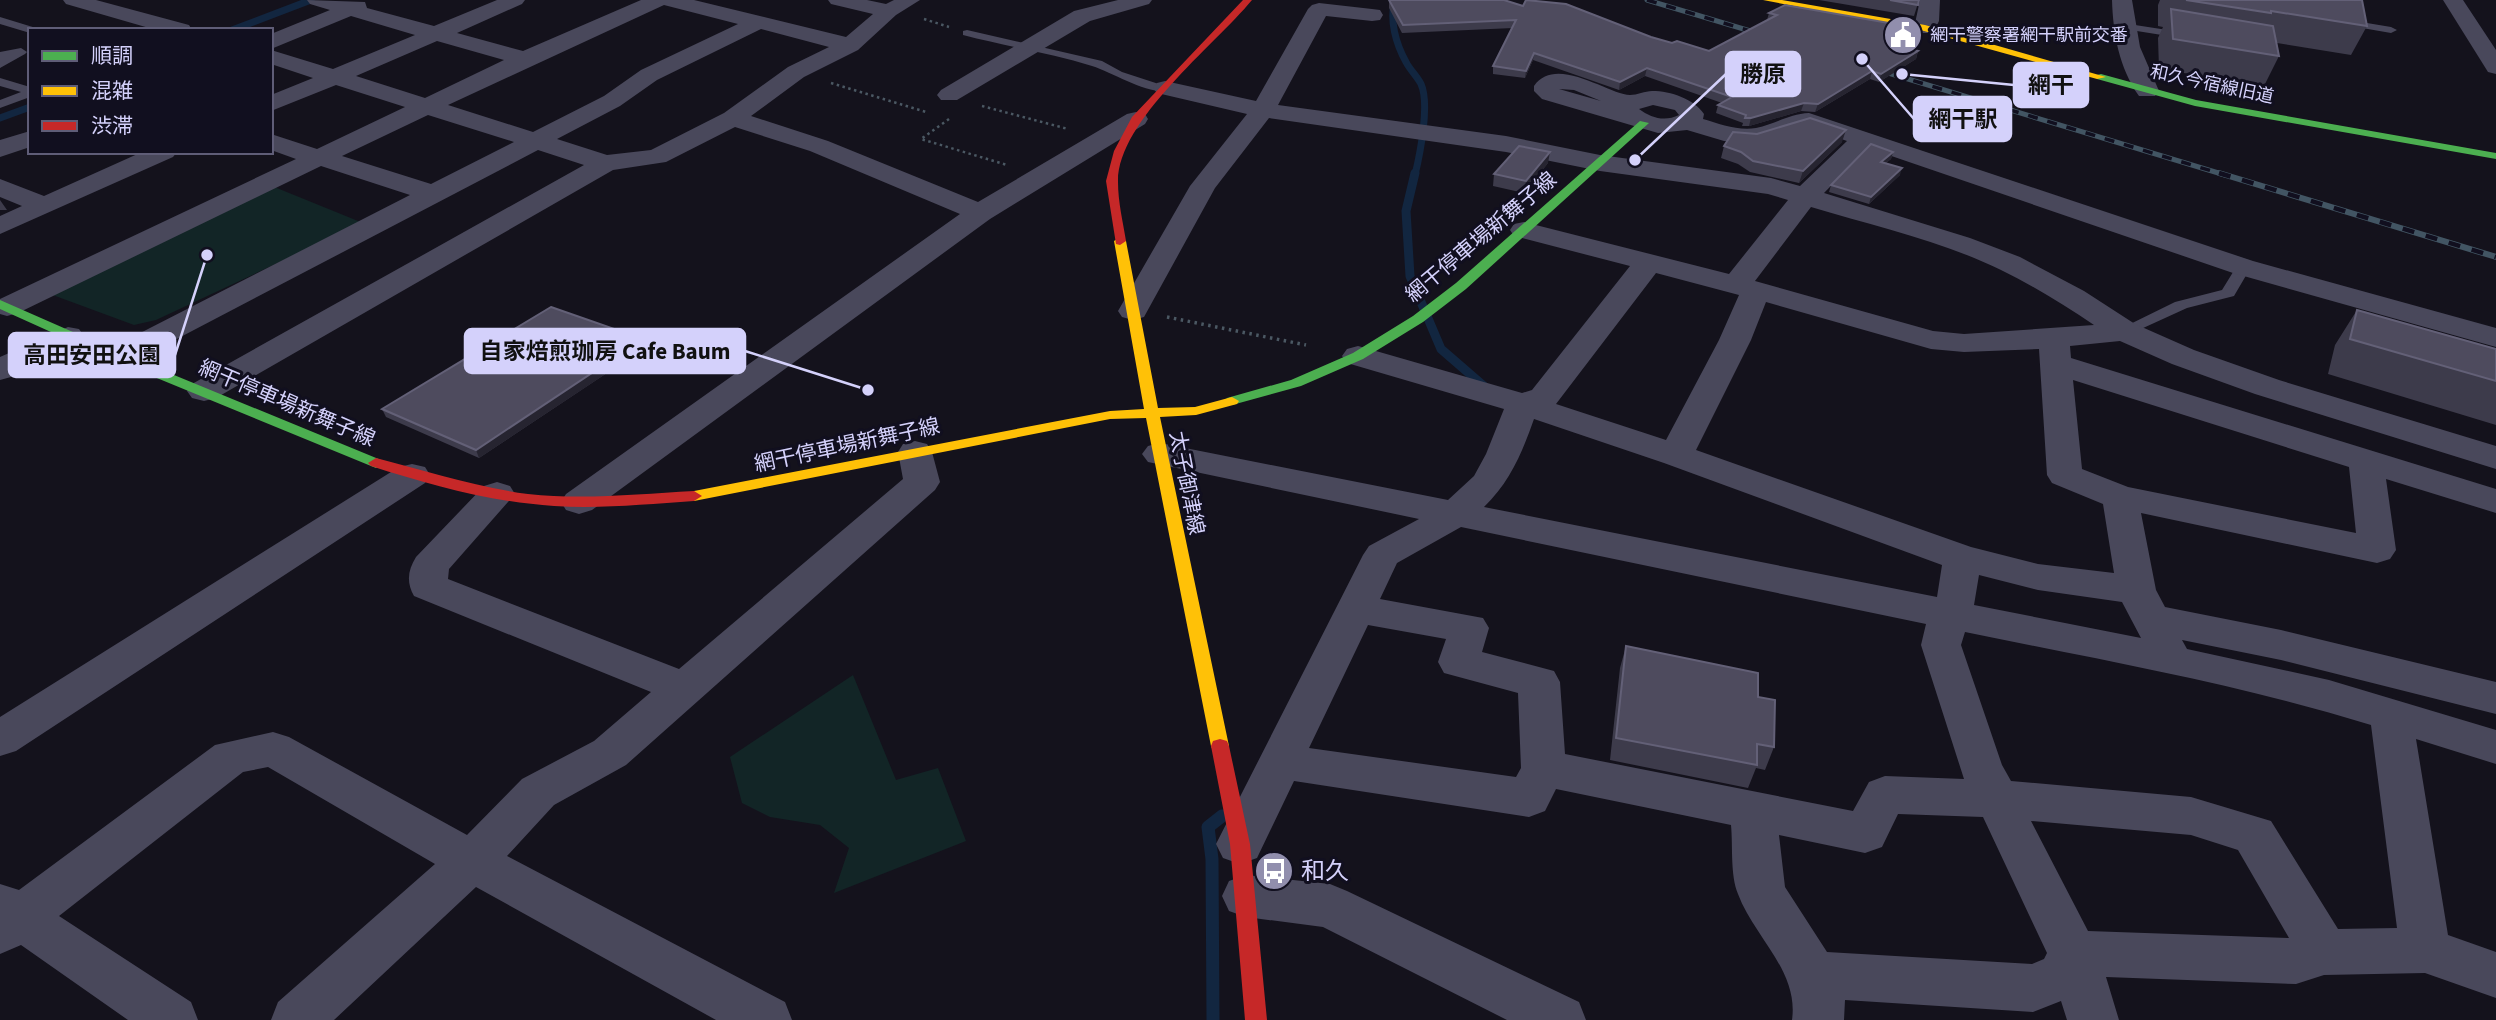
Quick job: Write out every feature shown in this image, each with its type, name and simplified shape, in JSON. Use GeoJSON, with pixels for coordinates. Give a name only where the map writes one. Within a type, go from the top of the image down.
{"type":"FeatureCollection","features":[{"type":"Feature","properties":{"kind":"main road","name":"太子御津線"},"geometry":{"type":"LineString","coordinates":[[1248,0],[1136,119],[1119,150],[1112,181],[1152,413],[1240,844],[1256,1020]]}},
{"type":"Feature","properties":{"kind":"main road","name":"和久今宿線旧道"},"geometry":{"type":"LineString","coordinates":[[1767,0],[1925,29],[2195,103],[2496,156]]}},
{"type":"Feature","properties":{"kind":"main road","name":"網干停車場新舞子線"},"geometry":{"type":"LineString","coordinates":[[3,306],[68,336],[367,460],[412,475],[497,494],[579,502],[701,496],[1110,415],[1196,411],[1296,383],[1358,356],[1418,319],[1461,286],[1600,163],[1634,114]]}},
{"type":"Feature","properties":{"kind":"street"},"geometry":{"type":"LineString","coordinates":[[73,0],[174,28]]}},
{"type":"Feature","properties":{"kind":"street"},"geometry":{"type":"LineString","coordinates":[[317,0],[525,59]]}},
{"type":"Feature","properties":{"kind":"street"},"geometry":{"type":"LineString","coordinates":[[273,41],[373,0]]}},
{"type":"Feature","properties":{"kind":"street"},"geometry":{"type":"LineString","coordinates":[[273,103],[515,0]]}},
{"type":"Feature","properties":{"kind":"street"},"geometry":{"type":"LineString","coordinates":[[3,306],[525,59],[658,0]]}},
{"type":"Feature","properties":{"kind":"street"},"geometry":{"type":"LineString","coordinates":[[669,0],[850,44]]}},
{"type":"Feature","properties":{"kind":"street"},"geometry":{"type":"LineString","coordinates":[[838,0],[889,11]]}},
{"type":"Feature","properties":{"kind":"street"},"geometry":{"type":"LineString","coordinates":[[204,391],[606,163],[657,157],[733,118],[796,72],[850,44],[889,11],[911,0]]}},
{"type":"Feature","properties":{"kind":"street"},"geometry":{"type":"LineString","coordinates":[[948,95],[1082,16],[1142,0]]}},
{"type":"Feature","properties":{"kind":"street"},"geometry":{"type":"LineString","coordinates":[[1925,29],[1930,0]]}},
{"type":"Feature","properties":{"kind":"street"},"geometry":{"type":"LineString","coordinates":[[2122,0],[2122,26],[2128,54],[2147,91]]}},
{"type":"Feature","properties":{"kind":"street"},"geometry":{"type":"LineString","coordinates":[[2454,0],[2465,22],[2496,67]]}},
{"type":"Feature","properties":{"kind":"street"},"geometry":{"type":"LineString","coordinates":[[1133,311],[1203,187],[1264,110],[1319,9],[1373,15]]}},
{"type":"Feature","properties":{"kind":"street"},"geometry":{"type":"LineString","coordinates":[[118,357],[535,138],[612,101],[649,75],[759,22]]}},
{"type":"Feature","properties":{"kind":"street"},"geometry":{"type":"LineString","coordinates":[[2465,22],[2496,26]]}},
{"type":"Feature","properties":{"kind":"street"},"geometry":{"type":"LineString","coordinates":[[273,58],[535,138],[606,163]]}},
{"type":"Feature","properties":{"kind":"street"},"geometry":{"type":"LineString","coordinates":[[1165,88],[1264,110],[1506,144],[1600,163],[1747,181],[1805,197],[1960,244],[2010,264],[2073,298],[2124,331],[2183,357],[2267,387],[2496,458]]}},
{"type":"Feature","properties":{"kind":"street"},"geometry":{"type":"LineString","coordinates":[[1634,114],[1673,126],[1687,122],[1746,136],[1762,134],[1785,122],[1809,120],[2242,267],[2496,338]]}},
{"type":"Feature","properties":{"kind":"street"},"geometry":{"type":"LineString","coordinates":[[733,118],[819,146],[980,213]]}},
{"type":"Feature","properties":{"kind":"street"},"geometry":{"type":"LineString","coordinates":[[579,502],[980,213],[1136,119]]}},
{"type":"Feature","properties":{"kind":"street"},"geometry":{"type":"LineString","coordinates":[[1676,455],[1735,341],[1746,288],[1805,197],[1864,138]]}},
{"type":"Feature","properties":{"kind":"street"},"geometry":{"type":"LineString","coordinates":[[0,149],[28,139]]}},
{"type":"Feature","properties":{"kind":"street"},"geometry":{"type":"LineString","coordinates":[[273,143],[430,193]]}},
{"type":"Feature","properties":{"kind":"street"},"geometry":{"type":"LineString","coordinates":[[0,226],[160,154]]}},
{"type":"Feature","properties":{"kind":"street"},"geometry":{"type":"LineString","coordinates":[[0,187],[45,206]]}},
{"type":"Feature","properties":{"kind":"street"},"geometry":{"type":"LineString","coordinates":[[1524,230],[1931,340],[2055,352],[2366,460],[2496,500]]}},
{"type":"Feature","properties":{"kind":"street"},"geometry":{"type":"LineString","coordinates":[[1504,399],[1544,397],[1649,262]]}},
{"type":"Feature","properties":{"kind":"street"},"geometry":{"type":"LineString","coordinates":[[2055,352],[2124,331]]}},
{"type":"Feature","properties":{"kind":"street"},"geometry":{"type":"LineString","coordinates":[[0,370],[68,336]]}},
{"type":"Feature","properties":{"kind":"street"},"geometry":{"type":"LineString","coordinates":[[2055,352],[2065,475],[2120,497],[2377,550],[2366,460]]}},
{"type":"Feature","properties":{"kind":"street"},"geometry":{"type":"LineString","coordinates":[[1358,356],[1504,399],[1676,455],[1962,558],[2144,605],[2281,645],[2496,698]]}},
{"type":"Feature","properties":{"kind":"street"},"geometry":{"type":"LineString","coordinates":[[1240,844],[1382,555],[1437,511],[1488,483],[1504,454],[1504,399]]}},
{"type":"Feature","properties":{"kind":"street"},"geometry":{"type":"LineString","coordinates":[[296,1020],[472,861],[538,792],[610,753],[922,482],[915,452]]}},
{"type":"Feature","properties":{"kind":"street"},"geometry":{"type":"LineString","coordinates":[[1160,454],[2173,661],[2329,696],[2496,747]]}},
{"type":"Feature","properties":{"kind":"street"},"geometry":{"type":"LineString","coordinates":[[0,739],[412,475]]}},
{"type":"Feature","properties":{"kind":"street"},"geometry":{"type":"LineString","coordinates":[[497,494],[430,566],[428,586],[684,688]]}},
{"type":"Feature","properties":{"kind":"street"},"geometry":{"type":"LineString","coordinates":[[2120,497],[2144,605],[2173,661]]}},
{"type":"Feature","properties":{"kind":"street"},"geometry":{"type":"LineString","coordinates":[[1962,558],[1956,601],[1949,614],[1941,645],[1980,765],[2073,953],[2093,1020]]}},
{"type":"Feature","properties":{"kind":"street"},"geometry":{"type":"LineString","coordinates":[[1279,761],[1529,798],[1543,768],[1539,681],[1459,662],[1469,628],[1355,609]]}},
{"type":"Feature","properties":{"kind":"street"},"geometry":{"type":"LineString","coordinates":[[2391,716],[2425,950]]}},
{"type":"Feature","properties":{"kind":"street"},"geometry":{"type":"LineString","coordinates":[[172,1020],[6,918],[231,757],[273,749],[472,861],[766,1020]]}},
{"type":"Feature","properties":{"kind":"street"},"geometry":{"type":"LineString","coordinates":[[1543,768],[1866,833],[1885,795],[1998,799],[2191,816],[2255,835],[2324,952]]}},
{"type":"Feature","properties":{"kind":"street"},"geometry":{"type":"LineString","coordinates":[[1753,811],[1760,892],[1816,998],[2033,988],[2062,976],[2073,953]]}},
{"type":"Feature","properties":{"kind":"street"},"geometry":{"type":"LineString","coordinates":[[1246,896],[1329,906],[1560,1020]]}},
{"type":"Feature","properties":{"kind":"street"},"geometry":{"type":"LineString","coordinates":[[2073,953],[2297,961],[2324,952],[2425,950],[2496,975]]}},
{"type":"Feature","properties":{"kind":"lane"},"geometry":{"type":"LineString","coordinates":[[0,20],[28,29]]}},
{"type":"Feature","properties":{"kind":"lane"},"geometry":{"type":"LineString","coordinates":[[2336,21],[2391,30]]}},
{"type":"Feature","properties":{"kind":"lane"},"geometry":{"type":"LineString","coordinates":[[0,31],[17,25]]}},
{"type":"Feature","properties":{"kind":"lane"},"geometry":{"type":"LineString","coordinates":[[2122,26],[2202,39]]}},
{"type":"Feature","properties":{"kind":"lane"},"geometry":{"type":"LineString","coordinates":[[967,33],[1098,64],[1118,75],[1165,88]]}},
{"type":"Feature","properties":{"kind":"lane"},"geometry":{"type":"LineString","coordinates":[[0,56],[21,51],[0,64]]}},
{"type":"Feature","properties":{"kind":"lane"},"geometry":{"type":"LineString","coordinates":[[4,83],[28,77]]}},
{"type":"Feature","properties":{"kind":"lane"},"geometry":{"type":"LineString","coordinates":[[4,83],[28,91]]}},
{"type":"Feature","properties":{"kind":"lane"},"geometry":{"type":"LineString","coordinates":[[0,104],[28,93]]}},
{"type":"Feature","properties":{"kind":"lane"},"geometry":{"type":"LineString","coordinates":[[2124,331],[2181,305],[2228,293],[2242,267]]}},
{"type":"Feature","properties":{"kind":"path"},"geometry":{"type":"LineString","coordinates":[[889,11],[967,33]]}},
{"type":"Feature","properties":{"kind":"path"},"geometry":{"type":"LineString","coordinates":[[949,119],[921,139],[1041,176]]}},
{"type":"Feature","properties":{"kind":"path"},"geometry":{"type":"LineString","coordinates":[[1133,311],[1358,356]]}},
{"type":"Feature","properties":{"kind":"green space"},"geometry":{"type":"Polygon","coordinates":[[[267,184],[363,223],[156,320],[134,325],[50,294],[267,184]]]}},
{"type":"Feature","properties":{"kind":"green space"},"geometry":{"type":"Polygon","coordinates":[[[853,675],[896,780],[938,768],[966,841],[834,893],[849,848],[820,825],[770,817],[742,803],[730,757],[853,675]]]}},
{"type":"Feature","properties":{"kind":"building"},"geometry":{"type":"Polygon","coordinates":[[[1389,0],[1504,0],[1523,6],[1526,0],[1566,4],[1651,37],[1672,43],[1677,41],[1709,51],[1777,15],[1769,13],[1785,5],[1912,27],[1909,28],[1917,30],[1903,39],[1911,41],[1902,47],[1918,51],[1881,74],[1872,71],[1818,104],[1804,103],[1745,118],[1746,115],[1718,105],[1732,97],[1647,68],[1620,82],[1534,53],[1526,71],[1493,66],[1516,20],[1403,25],[1389,0]]]}},
{"type":"Feature","properties":{"kind":"building"},"geometry":{"type":"Polygon","coordinates":[[[1890,0],[1919,0],[1918,5],[1890,0]]]}},
{"type":"Feature","properties":{"kind":"building"},"geometry":{"type":"Polygon","coordinates":[[[2186,0],[2362,0],[2367,26],[2271,11],[2186,0]]]}},
{"type":"Feature","properties":{"kind":"building"},"geometry":{"type":"Polygon","coordinates":[[[2171,9],[2273,26],[2279,56],[2173,39],[2171,9]]]}},
{"type":"Feature","properties":{"kind":"building"},"geometry":{"type":"Polygon","coordinates":[[[1810,118],[1846,130],[1803,171],[1753,161],[1741,152],[1724,146],[1733,132],[1757,134],[1810,118]]]}},
{"type":"Feature","properties":{"kind":"building"},"geometry":{"type":"Polygon","coordinates":[[[1871,144],[1893,152],[1881,162],[1902,168],[1871,197],[1831,185],[1871,144]]]}},
{"type":"Feature","properties":{"kind":"building"},"geometry":{"type":"Polygon","coordinates":[[[1519,146],[1550,152],[1526,181],[1494,174],[1519,146]]]}},
{"type":"Feature","properties":{"kind":"building"},"geometry":{"type":"Polygon","coordinates":[[[551,307],[643,339],[476,450],[382,409],[551,307]]]}},
{"type":"Feature","properties":{"kind":"building"},"geometry":{"type":"Polygon","coordinates":[[[2357,310],[2496,349],[2496,381],[2350,339],[2357,310]]]}},
{"type":"Feature","properties":{"kind":"building"},"geometry":{"type":"Polygon","coordinates":[[[1626,646],[1758,673],[1758,697],[1775,700],[1774,747],[1757,744],[1757,765],[1616,738],[1626,646]]]}},
{"type":"Feature","properties":{"kind":"waterway"},"geometry":{"type":"LineString","coordinates":[[237,28],[311,0]]}},
{"type":"Feature","properties":{"kind":"waterway"},"geometry":{"type":"LineString","coordinates":[[1395,0],[1393,24],[1399,48],[1424,93],[1423,129],[1415,175]]}},
{"type":"Feature","properties":{"kind":"waterway"},"geometry":{"type":"LineString","coordinates":[[0,118],[28,108]]}},
{"type":"Feature","properties":{"kind":"waterway"},"geometry":{"type":"LineString","coordinates":[[1415,173],[1406,211],[1410,276],[1441,349],[1486,388]]}},
{"type":"Feature","properties":{"kind":"waterway"},"geometry":{"type":"LineString","coordinates":[[1213,1020],[1212,859],[1208,827],[1222,816]]}},
{"type":"Feature","properties":{"kind":"railway"},"geometry":{"type":"LineString","coordinates":[[1647,0],[1767,36]]}},
{"type":"Feature","properties":{"kind":"railway"},"geometry":{"type":"LineString","coordinates":[[1875,69],[2225,175]]}},
{"type":"Feature","properties":{"kind":"railway"},"geometry":{"type":"LineString","coordinates":[[2219,173],[2496,257]]}},
{"type":"Feature","properties":{"kind":"traffic: fast"},"geometry":{"type":"LineString","coordinates":[[2101,77],[2195,103],[2496,156]]}},
{"type":"Feature","properties":{"kind":"traffic: fast"},"geometry":{"type":"LineString","coordinates":[[1232,401],[1296,383],[1358,356],[1418,319],[1461,286],[1644,123]]}},
{"type":"Feature","properties":{"kind":"traffic: fast"},"geometry":{"type":"LineString","coordinates":[[0,304],[118,357],[376,463]]}},
{"type":"Feature","properties":{"kind":"traffic: slow"},"geometry":{"type":"LineString","coordinates":[[1767,0],[1925,28],[2101,77]]}},
{"type":"Feature","properties":{"kind":"traffic: slow"},"geometry":{"type":"LineString","coordinates":[[1120,241],[1220,746]]}},
{"type":"Feature","properties":{"kind":"traffic: slow"},"geometry":{"type":"LineString","coordinates":[[694,496],[1110,415],[1196,411],[1232,401]]}},
{"type":"Feature","properties":{"kind":"traffic: jam"},"geometry":{"type":"LineString","coordinates":[[1120,241],[1112,181],[1119,151],[1136,119],[1248,0]]}},
{"type":"Feature","properties":{"kind":"traffic: jam"},"geometry":{"type":"LineString","coordinates":[[376,463],[451,485],[529,499],[595,502],[694,496]]}},
{"type":"Feature","properties":{"kind":"traffic: jam"},"geometry":{"type":"LineString","coordinates":[[1220,746],[1240,844],[1256,1020]]}},
{"type":"Feature","properties":{"kind":"place","name":"網干警察署網干駅前交番"},"geometry":{"type":"Point","coordinates":[1903,35]}},
{"type":"Feature","properties":{"kind":"place","name":"網干駅"},"geometry":{"type":"Point","coordinates":[1862,59]}},
{"type":"Feature","properties":{"kind":"place","name":"網干"},"geometry":{"type":"Point","coordinates":[1902,74]}},
{"type":"Feature","properties":{"kind":"place","name":"勝原"},"geometry":{"type":"Point","coordinates":[1635,160]}},
{"type":"Feature","properties":{"kind":"place","name":"高田安田公園"},"geometry":{"type":"Point","coordinates":[207,255]}},
{"type":"Feature","properties":{"kind":"place","name":"自家焙煎珈房 Cafe Baum"},"geometry":{"type":"Point","coordinates":[868,390]}},
{"type":"Feature","properties":{"kind":"place","name":"和久"},"geometry":{"type":"Point","coordinates":[1274,871]}}]}
